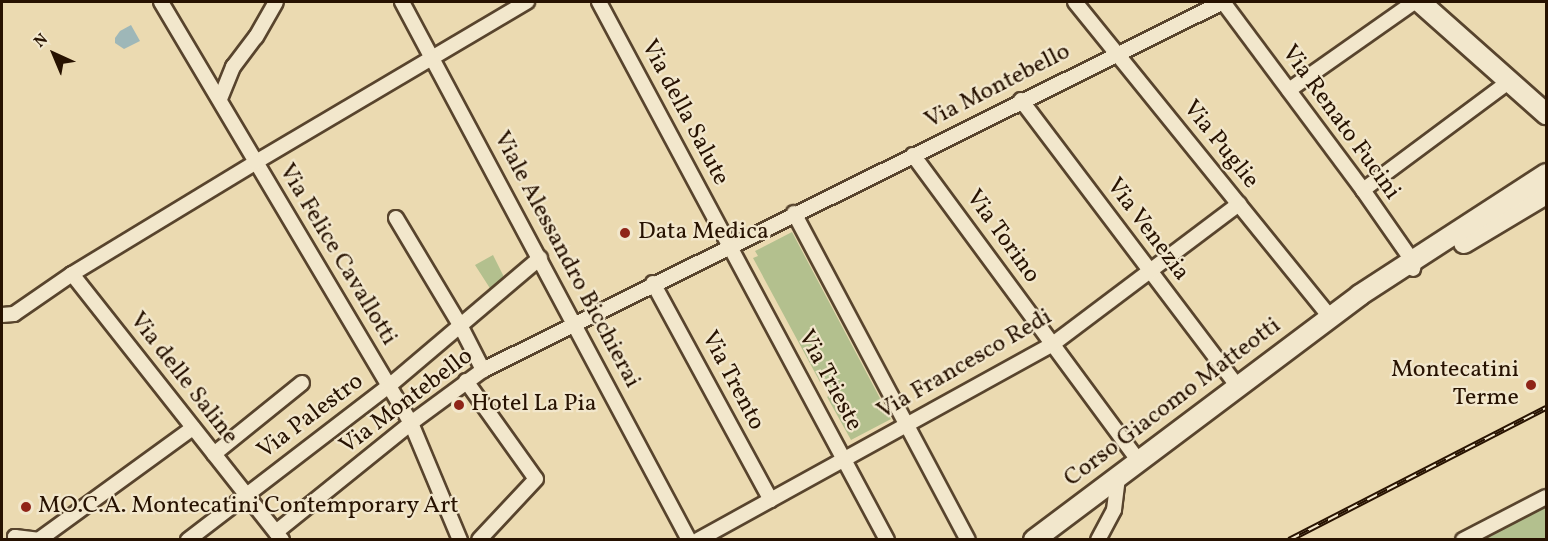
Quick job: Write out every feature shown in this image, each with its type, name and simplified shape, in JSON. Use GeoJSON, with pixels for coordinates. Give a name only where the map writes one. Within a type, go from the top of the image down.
{"type":"FeatureCollection","features":[{"type":"Feature","properties":{"kind":"main road"},"geometry":{"type":"LineString","coordinates":[[1420,2],[1546,114]]}},
{"type":"Feature","properties":{"kind":"main road","name":"Corso Giacomo Matteotti"},"geometry":{"type":"LineString","coordinates":[[1412,267],[1546,174]]}},
{"type":"Feature","properties":{"kind":"main road","name":"Corso Giacomo Matteotti"},"geometry":{"type":"LineString","coordinates":[[1034,540],[1337,313],[1412,267],[1546,194]]}},
{"type":"Feature","properties":{"kind":"street","name":"Via Felice Cavallotti"},"geometry":{"type":"LineString","coordinates":[[161,2],[411,423],[460,540]]}},
{"type":"Feature","properties":{"kind":"street"},"geometry":{"type":"LineString","coordinates":[[220,99],[233,67],[256,37],[276,2]]}},
{"type":"Feature","properties":{"kind":"street","name":"Viale Alessandro Bicchierai"},"geometry":{"type":"LineString","coordinates":[[402,2],[575,322],[689,540]]}},
{"type":"Feature","properties":{"kind":"street"},"geometry":{"type":"LineString","coordinates":[[2,315],[14,314],[72,274],[256,162],[527,2]]}},
{"type":"Feature","properties":{"kind":"street","name":"Via della Salute"},"geometry":{"type":"LineString","coordinates":[[599,2],[730,245]]}},
{"type":"Feature","properties":{"kind":"street","name":"Via Puglie"},"geometry":{"type":"LineString","coordinates":[[1075,2],[1239,204],[1337,313]]}},
{"type":"Feature","properties":{"kind":"street","name":"Via Montebello"},"geometry":{"type":"LineString","coordinates":[[279,536],[411,423],[483,370],[1020,100],[1223,2]]}},
{"type":"Feature","properties":{"kind":"street","name":"Via Renato Fucini"},"geometry":{"type":"LineString","coordinates":[[1223,2],[1363,190],[1412,267]]}},
{"type":"Feature","properties":{"kind":"street"},"geometry":{"type":"LineString","coordinates":[[1289,90],[1414,2]]}},
{"type":"Feature","properties":{"kind":"street"},"geometry":{"type":"LineString","coordinates":[[1363,190],[1510,81]]}},
{"type":"Feature","properties":{"kind":"street","name":"Via Venezia"},"geometry":{"type":"LineString","coordinates":[[1020,100],[1238,387]]}},
{"type":"Feature","properties":{"kind":"street","name":"Via Torino"},"geometry":{"type":"LineString","coordinates":[[913,155],[1139,462]]}},
{"type":"Feature","properties":{"kind":"street","name":"Via Francesco Redi"},"geometry":{"type":"LineString","coordinates":[[698,540],[1053,344],[1239,204]]}},
{"type":"Feature","properties":{"kind":"street"},"geometry":{"type":"LineString","coordinates":[[794,213],[968,540]]}},
{"type":"Feature","properties":{"kind":"street"},"geometry":{"type":"LineString","coordinates":[[396,218],[460,325],[483,370]]}},
{"type":"Feature","properties":{"kind":"street","name":"Via Trieste"},"geometry":{"type":"LineString","coordinates":[[730,245],[887,540]]}},
{"type":"Feature","properties":{"kind":"street","name":"Via Palestro"},"geometry":{"type":"LineString","coordinates":[[189,540],[388,386],[540,258]]}},
{"type":"Feature","properties":{"kind":"street","name":"Via delle Saline"},"geometry":{"type":"LineString","coordinates":[[72,274],[279,536]]}},
{"type":"Feature","properties":{"kind":"street","name":"Via Trento"},"geometry":{"type":"LineString","coordinates":[[653,283],[771,500]]}},
{"type":"Feature","properties":{"kind":"street"},"geometry":{"type":"LineString","coordinates":[[466,381],[536,479],[479,540]]}},
{"type":"Feature","properties":{"kind":"street"},"geometry":{"type":"LineString","coordinates":[[214,453],[302,383]]}},
{"type":"Feature","properties":{"kind":"street"},"geometry":{"type":"LineString","coordinates":[[15,540],[15,537],[40,539],[193,428]]}},
{"type":"Feature","properties":{"kind":"street"},"geometry":{"type":"LineString","coordinates":[[1098,540],[1114,510],[1118,477]]}},
{"type":"Feature","properties":{"kind":"street"},"geometry":{"type":"LineString","coordinates":[[1463,540],[1546,497]]}},
{"type":"Feature","properties":{"kind":"green space"},"geometry":{"type":"Polygon","coordinates":[[[792,232],[891,419],[851,440],[827,397],[830,395],[823,381],[820,382],[753,258],[758,256],[755,251],[792,232]]]}},
{"type":"Feature","properties":{"kind":"green space"},"geometry":{"type":"Polygon","coordinates":[[[493,255],[504,277],[527,265],[493,293],[475,265],[493,255]]]}},
{"type":"Feature","properties":{"kind":"green space"},"geometry":{"type":"Polygon","coordinates":[[[1542,504],[1546,506],[1546,539],[1483,540],[1491,531],[1542,504]]]}},
{"type":"Feature","properties":{"kind":"water"},"geometry":{"type":"Polygon","coordinates":[[[131,25],[140,41],[124,49],[115,43],[115,38],[120,31],[131,25]]]}},
{"type":"Feature","properties":{"kind":"railway"},"geometry":{"type":"LineString","coordinates":[[1289,540],[1546,408]]}},
{"type":"Feature","properties":{"kind":"place","name":"Data Medica"},"geometry":{"type":"Point","coordinates":[625,233]}},
{"type":"Feature","properties":{"kind":"place","name":"Montecatini Terme"},"geometry":{"type":"Point","coordinates":[1531,385]}},
{"type":"Feature","properties":{"kind":"place","name":"Hotel La Pia"},"geometry":{"type":"Point","coordinates":[459,405]}},
{"type":"Feature","properties":{"kind":"place","name":"MO.C.A. Montecatini Contemporary Art"},"geometry":{"type":"Point","coordinates":[26,507]}}]}
